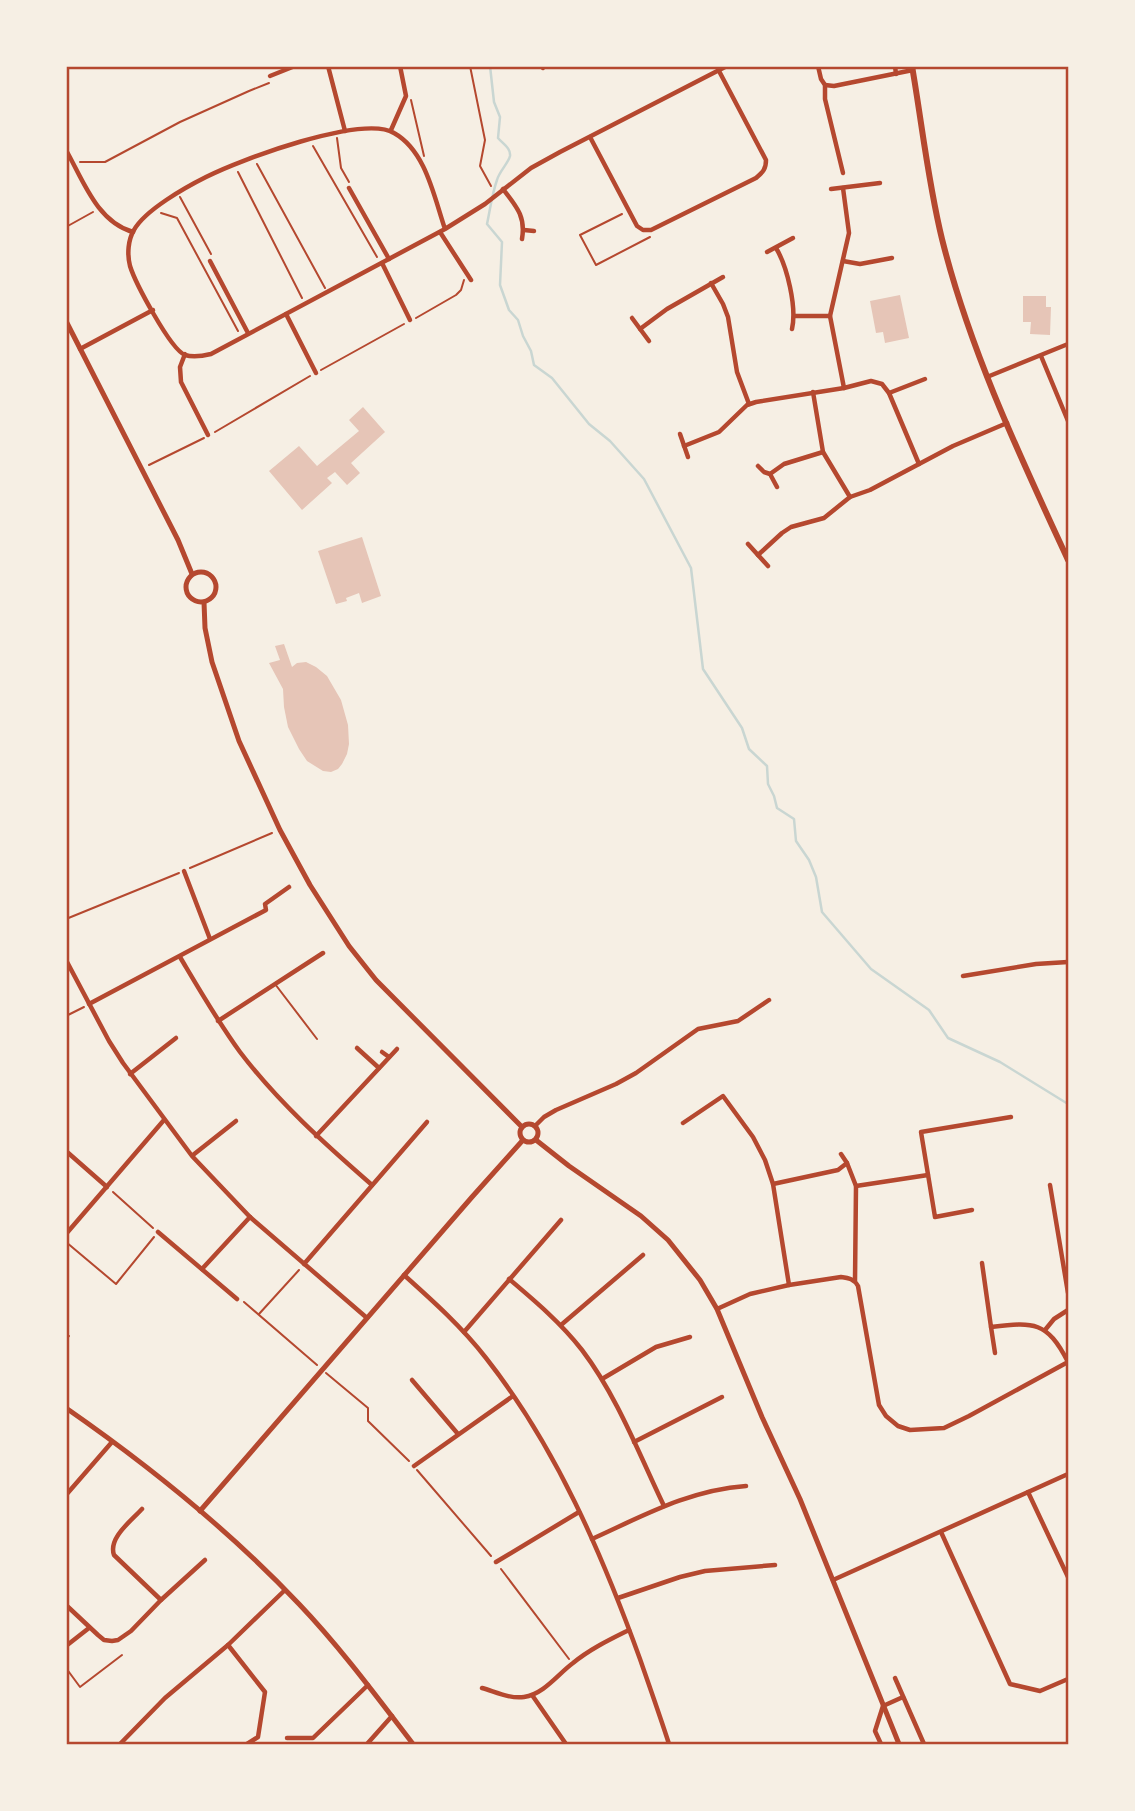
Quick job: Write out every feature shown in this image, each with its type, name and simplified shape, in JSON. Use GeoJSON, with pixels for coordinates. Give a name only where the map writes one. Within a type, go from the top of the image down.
{"type":"FeatureCollection","features":[{"type":"Feature","properties":{"kind":"main road"},"geometry":{"type":"LineString","coordinates":[[912,68],[929,182],[942,239],[971,336],[1069,560]]}},
{"type":"Feature","properties":{"kind":"street"},"geometry":{"type":"LineString","coordinates":[[270,76],[295,66]]}},
{"type":"Feature","properties":{"kind":"street"},"geometry":{"type":"LineString","coordinates":[[328,66],[345,131]]}},
{"type":"Feature","properties":{"kind":"street"},"geometry":{"type":"LineString","coordinates":[[391,130],[406,96],[400,66]]}},
{"type":"Feature","properties":{"kind":"street"},"geometry":{"type":"LineString","coordinates":[[471,280],[442,230],[419,159],[410,145],[391,130],[362,129],[309,139],[207,176],[140,220],[133,232],[128,251],[131,267],[172,343],[185,354],[211,354],[442,230],[485,204],[531,168],[727,66]]}},
{"type":"Feature","properties":{"kind":"street"},"geometry":{"type":"LineString","coordinates":[[818,66],[825,85],[825,99],[843,173]]}},
{"type":"Feature","properties":{"kind":"street"},"geometry":{"type":"LineString","coordinates":[[895,66],[896,74]]}},
{"type":"Feature","properties":{"kind":"street"},"geometry":{"type":"LineString","coordinates":[[825,85],[834,86],[896,74],[912,68]]}},
{"type":"Feature","properties":{"kind":"street"},"geometry":{"type":"LineString","coordinates":[[590,137],[637,226],[643,230],[651,230],[756,177],[763,172],[765,160],[719,71]]}},
{"type":"Feature","properties":{"kind":"street"},"geometry":{"type":"LineString","coordinates":[[66,150],[99,209],[119,227],[133,232]]}},
{"type":"Feature","properties":{"kind":"street"},"geometry":{"type":"LineString","coordinates":[[831,190],[880,183]]}},
{"type":"Feature","properties":{"kind":"street"},"geometry":{"type":"LineString","coordinates":[[349,188],[389,259]]}},
{"type":"Feature","properties":{"kind":"street"},"geometry":{"type":"LineString","coordinates":[[843,188],[849,228],[830,316],[844,388]]}},
{"type":"Feature","properties":{"kind":"street"},"geometry":{"type":"LineString","coordinates":[[501,190],[521,214],[523,239]]}},
{"type":"Feature","properties":{"kind":"street"},"geometry":{"type":"LineString","coordinates":[[524,230],[534,231]]}},
{"type":"Feature","properties":{"kind":"street"},"geometry":{"type":"LineString","coordinates":[[767,252],[793,238]]}},
{"type":"Feature","properties":{"kind":"street"},"geometry":{"type":"LineString","coordinates":[[776,248],[785,266],[794,316],[792,329]]}},
{"type":"Feature","properties":{"kind":"street"},"geometry":{"type":"LineString","coordinates":[[843,261],[860,264],[892,258]]}},
{"type":"Feature","properties":{"kind":"street"},"geometry":{"type":"LineString","coordinates":[[210,261],[248,333]]}},
{"type":"Feature","properties":{"kind":"street"},"geometry":{"type":"LineString","coordinates":[[381,263],[410,320]]}},
{"type":"Feature","properties":{"kind":"street"},"geometry":{"type":"LineString","coordinates":[[640,329],[667,309],[723,277]]}},
{"type":"Feature","properties":{"kind":"street"},"geometry":{"type":"LineString","coordinates":[[711,283],[728,317],[737,373],[749,404]]}},
{"type":"Feature","properties":{"kind":"street"},"geometry":{"type":"LineString","coordinates":[[80,349],[153,310]]}},
{"type":"Feature","properties":{"kind":"street"},"geometry":{"type":"LineString","coordinates":[[286,314],[316,373]]}},
{"type":"Feature","properties":{"kind":"street"},"geometry":{"type":"LineString","coordinates":[[794,316],[830,316]]}},
{"type":"Feature","properties":{"kind":"street"},"geometry":{"type":"LineString","coordinates":[[632,318],[649,341]]}},
{"type":"Feature","properties":{"kind":"street"},"geometry":{"type":"LineString","coordinates":[[66,321],[142,468],[192,573]]}},
{"type":"Feature","properties":{"kind":"street"},"geometry":{"type":"LineString","coordinates":[[987,377],[1069,344]]}},
{"type":"Feature","properties":{"kind":"street"},"geometry":{"type":"LineString","coordinates":[[185,354],[180,367],[181,382],[208,435]]}},
{"type":"Feature","properties":{"kind":"street"},"geometry":{"type":"LineString","coordinates":[[1041,356],[1069,421]]}},
{"type":"Feature","properties":{"kind":"street"},"geometry":{"type":"LineString","coordinates":[[889,393],[925,379]]}},
{"type":"Feature","properties":{"kind":"street"},"geometry":{"type":"LineString","coordinates":[[684,446],[719,432],[749,404],[877,382],[889,393],[919,464]]}},
{"type":"Feature","properties":{"kind":"street"},"geometry":{"type":"LineString","coordinates":[[813,392],[823,452],[850,497]]}},
{"type":"Feature","properties":{"kind":"street"},"geometry":{"type":"LineString","coordinates":[[758,555],[791,527],[824,518],[850,497],[870,490],[953,446],[1007,423]]}},
{"type":"Feature","properties":{"kind":"street"},"geometry":{"type":"LineString","coordinates":[[680,434],[688,457]]}},
{"type":"Feature","properties":{"kind":"street"},"geometry":{"type":"LineString","coordinates":[[770,474],[784,464],[823,452]]}},
{"type":"Feature","properties":{"kind":"street"},"geometry":{"type":"LineString","coordinates":[[758,466],[770,474],[778,487]]}},
{"type":"Feature","properties":{"kind":"street"},"geometry":{"type":"LineString","coordinates":[[748,544],[768,566]]}},
{"type":"Feature","properties":{"kind":"street"},"geometry":{"type":"LineString","coordinates":[[192,573],[208,573],[214,578],[216,583],[212,597],[204,602],[191,599],[187,594],[186,584],[192,573]]}},
{"type":"Feature","properties":{"kind":"street"},"geometry":{"type":"LineString","coordinates":[[204,602],[205,628],[218,683],[239,741],[280,830],[310,885],[349,946],[376,980],[522,1127]]}},
{"type":"Feature","properties":{"kind":"street"},"geometry":{"type":"LineString","coordinates":[[184,871],[210,940]]}},
{"type":"Feature","properties":{"kind":"street"},"geometry":{"type":"LineString","coordinates":[[89,1004],[266,910],[265,904],[289,887]]}},
{"type":"Feature","properties":{"kind":"street"},"geometry":{"type":"LineString","coordinates":[[218,1021],[323,953]]}},
{"type":"Feature","properties":{"kind":"street"},"geometry":{"type":"LineString","coordinates":[[180,957],[218,1021],[263,1080],[316,1136],[372,1185]]}},
{"type":"Feature","properties":{"kind":"street"},"geometry":{"type":"LineString","coordinates":[[66,960],[108,1041],[192,1156],[250,1217],[367,1318]]}},
{"type":"Feature","properties":{"kind":"street"},"geometry":{"type":"LineString","coordinates":[[963,976],[1036,964],[1069,962]]}},
{"type":"Feature","properties":{"kind":"street"},"geometry":{"type":"LineString","coordinates":[[535,1126],[556,1110],[636,1073],[698,1029],[738,1021],[769,1000]]}},
{"type":"Feature","properties":{"kind":"street"},"geometry":{"type":"LineString","coordinates":[[130,1074],[176,1038]]}},
{"type":"Feature","properties":{"kind":"street"},"geometry":{"type":"LineString","coordinates":[[357,1048],[379,1068]]}},
{"type":"Feature","properties":{"kind":"street"},"geometry":{"type":"LineString","coordinates":[[316,1136],[397,1049]]}},
{"type":"Feature","properties":{"kind":"street"},"geometry":{"type":"LineString","coordinates":[[382,1052],[389,1057]]}},
{"type":"Feature","properties":{"kind":"street"},"geometry":{"type":"LineString","coordinates":[[683,1123],[723,1096],[753,1136],[773,1184],[789,1285]]}},
{"type":"Feature","properties":{"kind":"street"},"geometry":{"type":"LineString","coordinates":[[972,1210],[935,1217],[921,1132],[1011,1117]]}},
{"type":"Feature","properties":{"kind":"street"},"geometry":{"type":"LineString","coordinates":[[66,1234],[165,1120]]}},
{"type":"Feature","properties":{"kind":"street"},"geometry":{"type":"LineString","coordinates":[[192,1156],[236,1121]]}},
{"type":"Feature","properties":{"kind":"street"},"geometry":{"type":"LineString","coordinates":[[304,1264],[427,1122]]}},
{"type":"Feature","properties":{"kind":"street"},"geometry":{"type":"LineString","coordinates":[[528,1124],[535,1126],[539,1133],[536,1140],[529,1143],[523,1140],[520,1133],[522,1127],[528,1124]]}},
{"type":"Feature","properties":{"kind":"street"},"geometry":{"type":"LineString","coordinates":[[200,1511],[523,1140]]}},
{"type":"Feature","properties":{"kind":"street"},"geometry":{"type":"LineString","coordinates":[[536,1140],[641,1216],[668,1240],[700,1280],[718,1309],[833,1580],[899,1745]]}},
{"type":"Feature","properties":{"kind":"street"},"geometry":{"type":"LineString","coordinates":[[66,1151],[107,1186]]}},
{"type":"Feature","properties":{"kind":"street"},"geometry":{"type":"LineString","coordinates":[[841,1154],[848,1163],[856,1186],[855,1281],[879,1405],[886,1416],[898,1426],[910,1430],[943,1428],[1069,1362],[1045,1330],[1034,1325],[991,1327]]}},
{"type":"Feature","properties":{"kind":"street"},"geometry":{"type":"LineString","coordinates":[[773,1184],[838,1170],[848,1163]]}},
{"type":"Feature","properties":{"kind":"street"},"geometry":{"type":"LineString","coordinates":[[856,1186],[928,1175]]}},
{"type":"Feature","properties":{"kind":"street"},"geometry":{"type":"LineString","coordinates":[[1050,1185],[1069,1293]]}},
{"type":"Feature","properties":{"kind":"street"},"geometry":{"type":"LineString","coordinates":[[202,1269],[250,1217]]}},
{"type":"Feature","properties":{"kind":"street"},"geometry":{"type":"LineString","coordinates":[[464,1332],[561,1220]]}},
{"type":"Feature","properties":{"kind":"street"},"geometry":{"type":"LineString","coordinates":[[158,1232],[237,1299]]}},
{"type":"Feature","properties":{"kind":"street"},"geometry":{"type":"LineString","coordinates":[[561,1325],[643,1255]]}},
{"type":"Feature","properties":{"kind":"street"},"geometry":{"type":"LineString","coordinates":[[982,1263],[995,1353]]}},
{"type":"Feature","properties":{"kind":"street"},"geometry":{"type":"LineString","coordinates":[[404,1275],[464,1332],[534,1424],[579,1512],[618,1598],[669,1745]]}},
{"type":"Feature","properties":{"kind":"street"},"geometry":{"type":"LineString","coordinates":[[718,1309],[750,1294],[789,1285],[841,1277],[855,1281]]}},
{"type":"Feature","properties":{"kind":"street"},"geometry":{"type":"LineString","coordinates":[[509,1279],[561,1325],[602,1379],[664,1506]]}},
{"type":"Feature","properties":{"kind":"street"},"geometry":{"type":"LineString","coordinates":[[1045,1330],[1054,1319],[1069,1310]]}},
{"type":"Feature","properties":{"kind":"street"},"geometry":{"type":"LineString","coordinates":[[602,1379],[656,1348],[690,1337]]}},
{"type":"Feature","properties":{"kind":"street"},"geometry":{"type":"LineString","coordinates":[[412,1380],[458,1434]]}},
{"type":"Feature","properties":{"kind":"street"},"geometry":{"type":"LineString","coordinates":[[414,1466],[513,1396]]}},
{"type":"Feature","properties":{"kind":"street"},"geometry":{"type":"LineString","coordinates":[[634,1442],[722,1397]]}},
{"type":"Feature","properties":{"kind":"street"},"geometry":{"type":"LineString","coordinates":[[66,1408],[200,1511],[301,1605],[368,1685],[413,1745]]}},
{"type":"Feature","properties":{"kind":"street"},"geometry":{"type":"LineString","coordinates":[[66,1495],[112,1441]]}},
{"type":"Feature","properties":{"kind":"street"},"geometry":{"type":"LineString","coordinates":[[833,1580],[1069,1474]]}},
{"type":"Feature","properties":{"kind":"street"},"geometry":{"type":"LineString","coordinates":[[592,1539],[692,1495],[746,1486]]}},
{"type":"Feature","properties":{"kind":"street"},"geometry":{"type":"LineString","coordinates":[[1028,1492],[1069,1577]]}},
{"type":"Feature","properties":{"kind":"street"},"geometry":{"type":"LineString","coordinates":[[142,1509],[113,1541],[112,1549],[114,1555],[162,1600]]}},
{"type":"Feature","properties":{"kind":"street"},"geometry":{"type":"LineString","coordinates":[[496,1562],[579,1512]]}},
{"type":"Feature","properties":{"kind":"street"},"geometry":{"type":"LineString","coordinates":[[941,1532],[1010,1684],[1040,1691],[1069,1678]]}},
{"type":"Feature","properties":{"kind":"street"},"geometry":{"type":"LineString","coordinates":[[66,1605],[89,1629],[104,1640],[112,1642],[131,1631],[205,1560]]}},
{"type":"Feature","properties":{"kind":"street"},"geometry":{"type":"LineString","coordinates":[[618,1598],[705,1571],[775,1565]]}},
{"type":"Feature","properties":{"kind":"street"},"geometry":{"type":"LineString","coordinates":[[120,1745],[165,1698],[228,1645],[285,1590]]}},
{"type":"Feature","properties":{"kind":"street"},"geometry":{"type":"LineString","coordinates":[[66,1646],[89,1629]]}},
{"type":"Feature","properties":{"kind":"street"},"geometry":{"type":"LineString","coordinates":[[482,1688],[514,1697],[532,1695],[599,1644],[629,1630]]}},
{"type":"Feature","properties":{"kind":"street"},"geometry":{"type":"LineString","coordinates":[[228,1645],[265,1692],[258,1737],[247,1745]]}},
{"type":"Feature","properties":{"kind":"street"},"geometry":{"type":"LineString","coordinates":[[895,1678],[924,1745]]}},
{"type":"Feature","properties":{"kind":"street"},"geometry":{"type":"LineString","coordinates":[[287,1738],[313,1738],[368,1685]]}},
{"type":"Feature","properties":{"kind":"street"},"geometry":{"type":"LineString","coordinates":[[532,1695],[566,1745]]}},
{"type":"Feature","properties":{"kind":"street"},"geometry":{"type":"LineString","coordinates":[[883,1706],[904,1698]]}},
{"type":"Feature","properties":{"kind":"street"},"geometry":{"type":"LineString","coordinates":[[881,1745],[875,1731],[883,1706]]}},
{"type":"Feature","properties":{"kind":"street"},"geometry":{"type":"LineString","coordinates":[[367,1745],[391,1716]]}},
{"type":"Feature","properties":{"kind":"lane"},"geometry":{"type":"LineString","coordinates":[[274,984],[317,1039]]}},
{"type":"Feature","properties":{"kind":"path"},"geometry":{"type":"LineString","coordinates":[[470,66],[485,140],[480,166],[491,186]]}},
{"type":"Feature","properties":{"kind":"path"},"geometry":{"type":"LineString","coordinates":[[73,162],[105,162],[180,122],[271,82],[270,76]]}},
{"type":"Feature","properties":{"kind":"path"},"geometry":{"type":"LineString","coordinates":[[410,95],[426,163],[426,174]]}},
{"type":"Feature","properties":{"kind":"path"},"geometry":{"type":"LineString","coordinates":[[336,133],[341,168],[352,187],[349,188]]}},
{"type":"Feature","properties":{"kind":"path"},"geometry":{"type":"LineString","coordinates":[[309,139],[381,263]]}},
{"type":"Feature","properties":{"kind":"path"},"geometry":{"type":"LineString","coordinates":[[254,157],[327,292]]}},
{"type":"Feature","properties":{"kind":"path"},"geometry":{"type":"LineString","coordinates":[[234,164],[305,304]]}},
{"type":"Feature","properties":{"kind":"path"},"geometry":{"type":"LineString","coordinates":[[178,193],[213,259],[210,261]]}},
{"type":"Feature","properties":{"kind":"path"},"geometry":{"type":"LineString","coordinates":[[66,226],[99,209]]}},
{"type":"Feature","properties":{"kind":"path"},"geometry":{"type":"LineString","coordinates":[[153,211],[177,218],[241,337]]}},
{"type":"Feature","properties":{"kind":"path"},"geometry":{"type":"LineString","coordinates":[[629,211],[580,236],[596,265],[652,235],[651,230]]}},
{"type":"Feature","properties":{"kind":"path"},"geometry":{"type":"LineString","coordinates":[[142,468],[208,435],[456,295],[464,284],[464,279]]}},
{"type":"Feature","properties":{"kind":"path"},"geometry":{"type":"LineString","coordinates":[[66,919],[280,830]]}},
{"type":"Feature","properties":{"kind":"path"},"geometry":{"type":"LineString","coordinates":[[66,1016],[89,1004]]}},
{"type":"Feature","properties":{"kind":"path"},"geometry":{"type":"LineString","coordinates":[[66,1242],[116,1284],[158,1232],[107,1186]]}},
{"type":"Feature","properties":{"kind":"path"},"geometry":{"type":"LineString","coordinates":[[259,1314],[304,1264]]}},
{"type":"Feature","properties":{"kind":"path"},"geometry":{"type":"LineString","coordinates":[[237,1299],[245,1302],[368,1408],[368,1421],[414,1466],[496,1562],[572,1663]]}},
{"type":"Feature","properties":{"kind":"path"},"geometry":{"type":"LineString","coordinates":[[66,1334],[69,1336],[66,1339]]}},
{"type":"Feature","properties":{"kind":"path"},"geometry":{"type":"LineString","coordinates":[[66,1668],[80,1687],[122,1655]]}},
{"type":"Feature","properties":{"kind":"building"},"geometry":{"type":"Polygon","coordinates":[[[900,295],[909,338],[885,343],[883,332],[876,333],[870,301],[900,295]]]}},
{"type":"Feature","properties":{"kind":"building"},"geometry":{"type":"Polygon","coordinates":[[[1023,296],[1046,296],[1046,307],[1051,307],[1050,335],[1030,334],[1031,322],[1023,322],[1023,296]]]}},
{"type":"Feature","properties":{"kind":"building"},"geometry":{"type":"Polygon","coordinates":[[[363,407],[385,432],[351,463],[360,473],[347,485],[335,472],[327,478],[332,483],[302,510],[269,471],[299,446],[317,466],[359,431],[349,420],[363,407]]]}},
{"type":"Feature","properties":{"kind":"building"},"geometry":{"type":"Polygon","coordinates":[[[362,537],[381,596],[362,603],[359,593],[336,604],[318,551],[362,537]]]}},
{"type":"Feature","properties":{"kind":"building"},"geometry":{"type":"Polygon","coordinates":[[[284,644],[292,667],[306,662],[316,667],[327,676],[341,700],[348,725],[349,744],[342,764],[331,772],[323,771],[307,761],[288,727],[283,689],[269,663],[280,660],[275,646],[284,644]]]}},
{"type":"Feature","properties":{"kind":"waterway"},"geometry":{"type":"LineString","coordinates":[[490,66],[494,102],[500,117],[498,138],[508,148],[510,156],[497,180],[487,224],[502,242],[500,285],[509,310],[518,320],[534,365],[552,378],[589,424],[610,441],[644,479],[691,568],[703,669],[742,728],[749,749],[767,766],[768,784],[777,808],[794,819],[796,841],[809,860],[816,877],[822,912],[871,969],[929,1010],[948,1038],[1000,1062],[1068,1104]]}}]}
